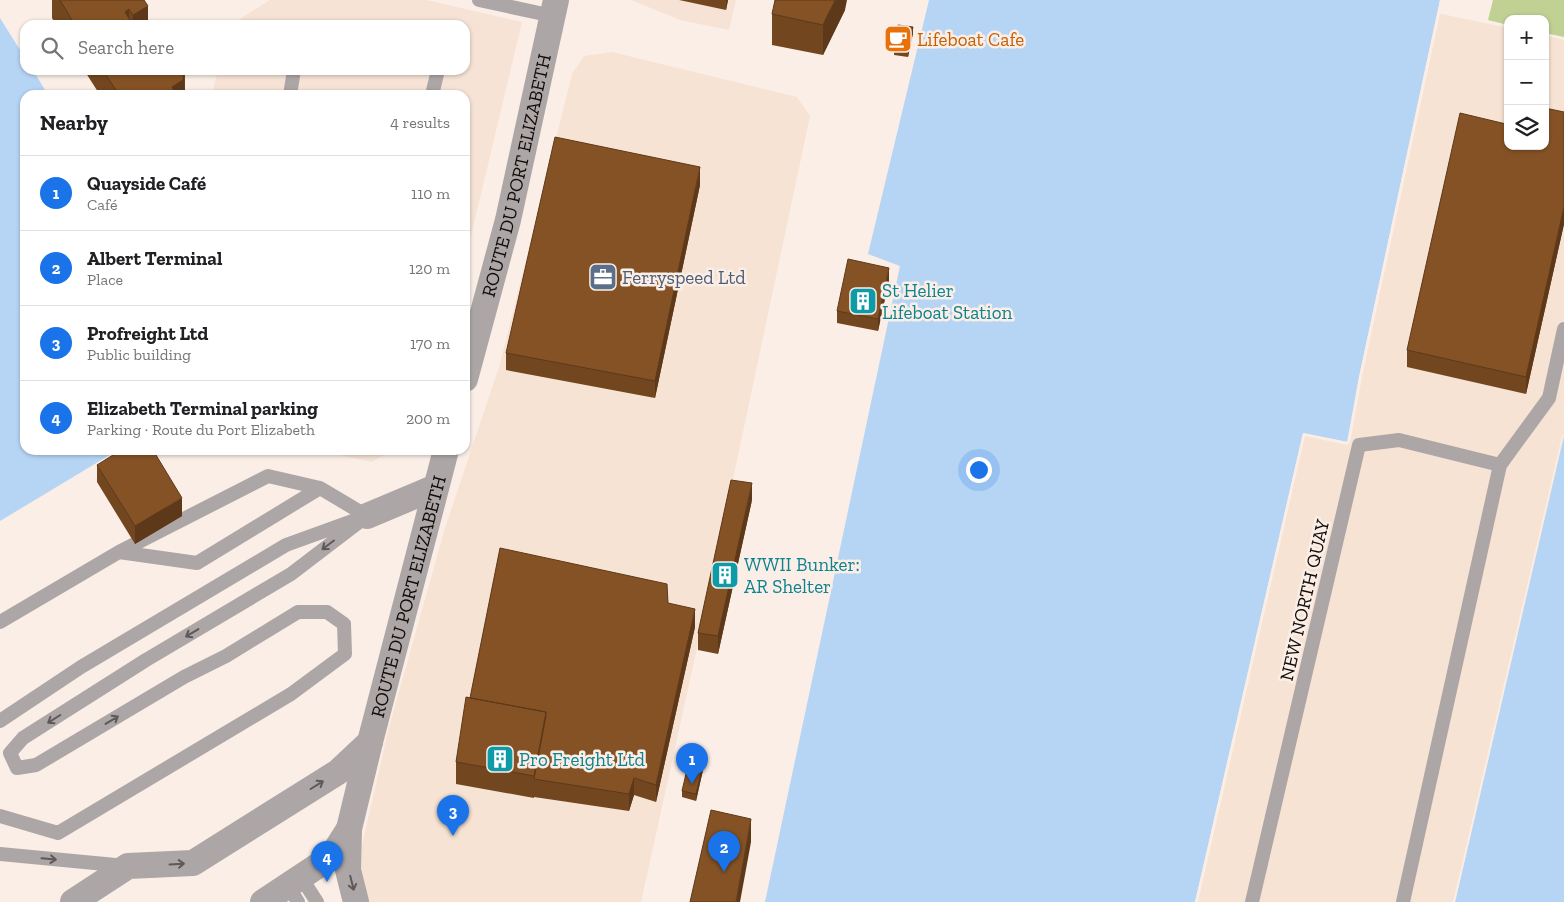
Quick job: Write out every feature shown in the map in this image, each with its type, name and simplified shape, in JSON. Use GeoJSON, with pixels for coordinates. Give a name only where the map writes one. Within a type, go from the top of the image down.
{"type":"FeatureCollection","features":[{"type":"Feature","properties":{"kind":"street","name":"ROUTE DU PORT ELIZABETH"},"geometry":{"type":"LineString","coordinates":[[470,361],[508,220],[554,8]]}},
{"type":"Feature","properties":{"kind":"street","name":"ROUTE DU PORT ELIZABETH"},"geometry":{"type":"LineString","coordinates":[[349,829],[445,455]]}},
{"type":"Feature","properties":{"kind":"street"},"geometry":{"type":"LineString","coordinates":[[367,516],[436,487]]}},
{"type":"Feature","properties":{"kind":"street"},"geometry":{"type":"LineString","coordinates":[[73,902],[128,866],[194,863],[338,772],[370,742]]}},
{"type":"Feature","properties":{"kind":"street"},"geometry":{"type":"LineString","coordinates":[[263,902],[296,888],[331,857],[349,829]]}},
{"type":"Feature","properties":{"kind":"street"},"geometry":{"type":"LineString","coordinates":[[349,829],[348,870],[356,902]]}},
{"type":"Feature","properties":{"kind":"lane"},"geometry":{"type":"LineString","coordinates":[[479,0],[554,8]]}},
{"type":"Feature","properties":{"kind":"lane"},"geometry":{"type":"LineString","coordinates":[[291,90],[293,75]]}},
{"type":"Feature","properties":{"kind":"lane"},"geometry":{"type":"LineString","coordinates":[[433,90],[437,75]]}},
{"type":"Feature","properties":{"kind":"lane"},"geometry":{"type":"LineString","coordinates":[[1403,902],[1500,465],[1549,398],[1564,329]]}},
{"type":"Feature","properties":{"kind":"lane","name":"NEW NORTH QUAY"},"geometry":{"type":"LineString","coordinates":[[1252,902],[1360,445],[1398,440],[1500,465]]}},
{"type":"Feature","properties":{"kind":"lane"},"geometry":{"type":"LineString","coordinates":[[0,622],[118,552],[268,476],[320,488],[367,516]]}},
{"type":"Feature","properties":{"kind":"lane"},"geometry":{"type":"LineString","coordinates":[[118,552],[197,563],[320,488]]}},
{"type":"Feature","properties":{"kind":"lane"},"geometry":{"type":"LineString","coordinates":[[0,721],[81,668],[286,545],[367,516]]}},
{"type":"Feature","properties":{"kind":"lane"},"geometry":{"type":"LineString","coordinates":[[0,816],[58,833],[291,694],[344,654],[344,624],[327,612],[298,612],[226,656],[184,677],[36,765],[17,768],[10,753],[32,732],[146,660],[291,574],[367,516]]}},
{"type":"Feature","properties":{"kind":"lane"},"geometry":{"type":"LineString","coordinates":[[0,854],[128,866]]}},
{"type":"Feature","properties":{"kind":"lane"},"geometry":{"type":"LineString","coordinates":[[296,888],[306,885],[317,902]]}},
{"type":"Feature","properties":{"kind":"shaded area"},"geometry":{"type":"Polygon","coordinates":[[[270,0],[426,0],[522,22],[470,240],[470,90],[213,90],[217,75],[470,75],[470,20],[238,20],[270,0]]]}},
{"type":"Feature","properties":{"kind":"shaded area"},"geometry":{"type":"Polygon","coordinates":[[[631,0],[736,0],[729,30],[680,20],[631,0]]]}},
{"type":"Feature","properties":{"kind":"shaded area"},"geometry":{"type":"Polygon","coordinates":[[[1437,13],[1504,27],[1504,150],[1549,150],[1549,37],[1564,40],[1564,436],[1455,902],[1195,902],[1303,433],[1348,442],[1359,377],[1437,13]]]}},
{"type":"Feature","properties":{"kind":"shaded area"},"geometry":{"type":"Polygon","coordinates":[[[612,52],[797,97],[810,116],[641,902],[369,902],[359,859],[388,731],[445,528],[500,364],[572,74],[584,56],[612,52]]]}},
{"type":"Feature","properties":{"kind":"shaded area"},"geometry":{"type":"Polygon","coordinates":[[[339,455],[384,455],[372,462],[339,455]]]}},
{"type":"Feature","properties":{"kind":"green space"},"geometry":{"type":"Polygon","coordinates":[[[1493,0],[1564,0],[1564,37],[1549,34],[1549,15],[1504,15],[1504,24],[1488,20],[1493,0]]]}},
{"type":"Feature","properties":{"kind":"water"},"geometry":{"type":"Polygon","coordinates":[[[929,0],[1440,0],[1359,377],[1347,442],[1303,433],[1195,902],[765,902],[900,266],[868,254],[929,0]]]}},
{"type":"Feature","properties":{"kind":"water"},"geometry":{"type":"Polygon","coordinates":[[[0,18],[20,50],[20,75],[36,75],[45,90],[20,90],[20,455],[110,455],[0,521],[0,18]]]}},
{"type":"Feature","properties":{"kind":"water"},"geometry":{"type":"Polygon","coordinates":[[[1564,436],[1564,902],[1455,902],[1564,436]]]}},
{"type":"Feature","properties":{"kind":"pier"},"geometry":{"type":"Polygon","coordinates":[[[1440,0],[1443,0],[1362,377],[1350,443],[1347,445],[1305,436],[1198,902],[1195,902],[1303,433],[1348,442],[1359,377],[1440,0]]]}},
{"type":"Feature","properties":{"kind":"pier"},"geometry":{"type":"Polygon","coordinates":[[[1564,434],[1455,902],[1453,902],[1562,436],[1564,434]]]}},
{"type":"Feature","properties":{"kind":"building"},"geometry":{"type":"Polygon","coordinates":[[[60,0],[144,0],[148,6],[133,15],[129,9],[125,12],[130,20],[72,20],[60,0]]]}},
{"type":"Feature","properties":{"kind":"building"},"geometry":{"type":"Polygon","coordinates":[[[775,0],[835,0],[823,25],[772,14],[775,0]]]}},
{"type":"Feature","properties":{"kind":"building"},"geometry":{"type":"Polygon","coordinates":[[[898,25],[913,27],[908,50],[894,49],[898,25]]]}},
{"type":"Feature","properties":{"kind":"building"},"geometry":{"type":"Polygon","coordinates":[[[106,75],[184,75],[183,80],[172,87],[174,90],[116,90],[106,75]]]}},
{"type":"Feature","properties":{"kind":"building"},"geometry":{"type":"Polygon","coordinates":[[[1549,109],[1564,112],[1564,207],[1526,377],[1407,350],[1460,113],[1504,124],[1504,150],[1549,150],[1549,109]]]}},
{"type":"Feature","properties":{"kind":"building","name":"Ferryspeed Ltd"},"geometry":{"type":"Polygon","coordinates":[[[555,137],[700,167],[655,381],[506,353],[555,137]]]}},
{"type":"Feature","properties":{"kind":"building","name":"St Helier Lifeboat Station"},"geometry":{"type":"Polygon","coordinates":[[[848,259],[889,268],[878,319],[837,311],[848,259]]]}},
{"type":"Feature","properties":{"kind":"building"},"geometry":{"type":"Polygon","coordinates":[[[113,455],[156,455],[182,498],[135,526],[97,465],[113,455]]]}},
{"type":"Feature","properties":{"kind":"building","name":"WWII Bunker: AR Shelter"},"geometry":{"type":"Polygon","coordinates":[[[731,480],[752,483],[718,636],[698,633],[731,480]]]}},
{"type":"Feature","properties":{"kind":"building"},"geometry":{"type":"Polygon","coordinates":[[[500,548],[667,584],[668,603],[695,609],[656,785],[634,778],[629,794],[534,779],[546,712],[470,698],[500,548]]]}},
{"type":"Feature","properties":{"kind":"building","name":"Pro Freight Ltd"},"geometry":{"type":"Polygon","coordinates":[[[466,697],[546,712],[534,776],[456,762],[466,697]]]}},
{"type":"Feature","properties":{"kind":"building"},"geometry":{"type":"Polygon","coordinates":[[[689,761],[703,764],[696,794],[682,791],[689,761]]]}},
{"type":"Feature","properties":{"kind":"building"},"geometry":{"type":"Polygon","coordinates":[[[711,810],[751,819],[736,902],[690,902],[711,810]]]}},
{"type":"Feature","properties":{"kind":"place","name":"Lifeboat Cafe"},"geometry":{"type":"Point","coordinates":[898,39]}},
{"type":"Feature","properties":{"kind":"place","name":"Ferryspeed Ltd"},"geometry":{"type":"Point","coordinates":[603,277]}},
{"type":"Feature","properties":{"kind":"place","name":"St Helier Lifeboat Station"},"geometry":{"type":"Point","coordinates":[863,301]}},
{"type":"Feature","properties":{"kind":"place","name":"WWII Bunker: AR Shelter"},"geometry":{"type":"Point","coordinates":[725,575]}},
{"type":"Feature","properties":{"kind":"place","name":"Pro Freight Ltd"},"geometry":{"type":"Point","coordinates":[500,759]}},
{"type":"Feature","properties":{"kind":"place","name":"Quayside Café"},"geometry":{"type":"Point","coordinates":[692,784]}},
{"type":"Feature","properties":{"kind":"place","name":"Profreight Ltd"},"geometry":{"type":"Point","coordinates":[453,836]}},
{"type":"Feature","properties":{"kind":"place","name":"Albert Terminal"},"geometry":{"type":"Point","coordinates":[724,872]}},
{"type":"Feature","properties":{"kind":"place","name":"Elizabeth Terminal parking"},"geometry":{"type":"Point","coordinates":[327,882]}}]}
